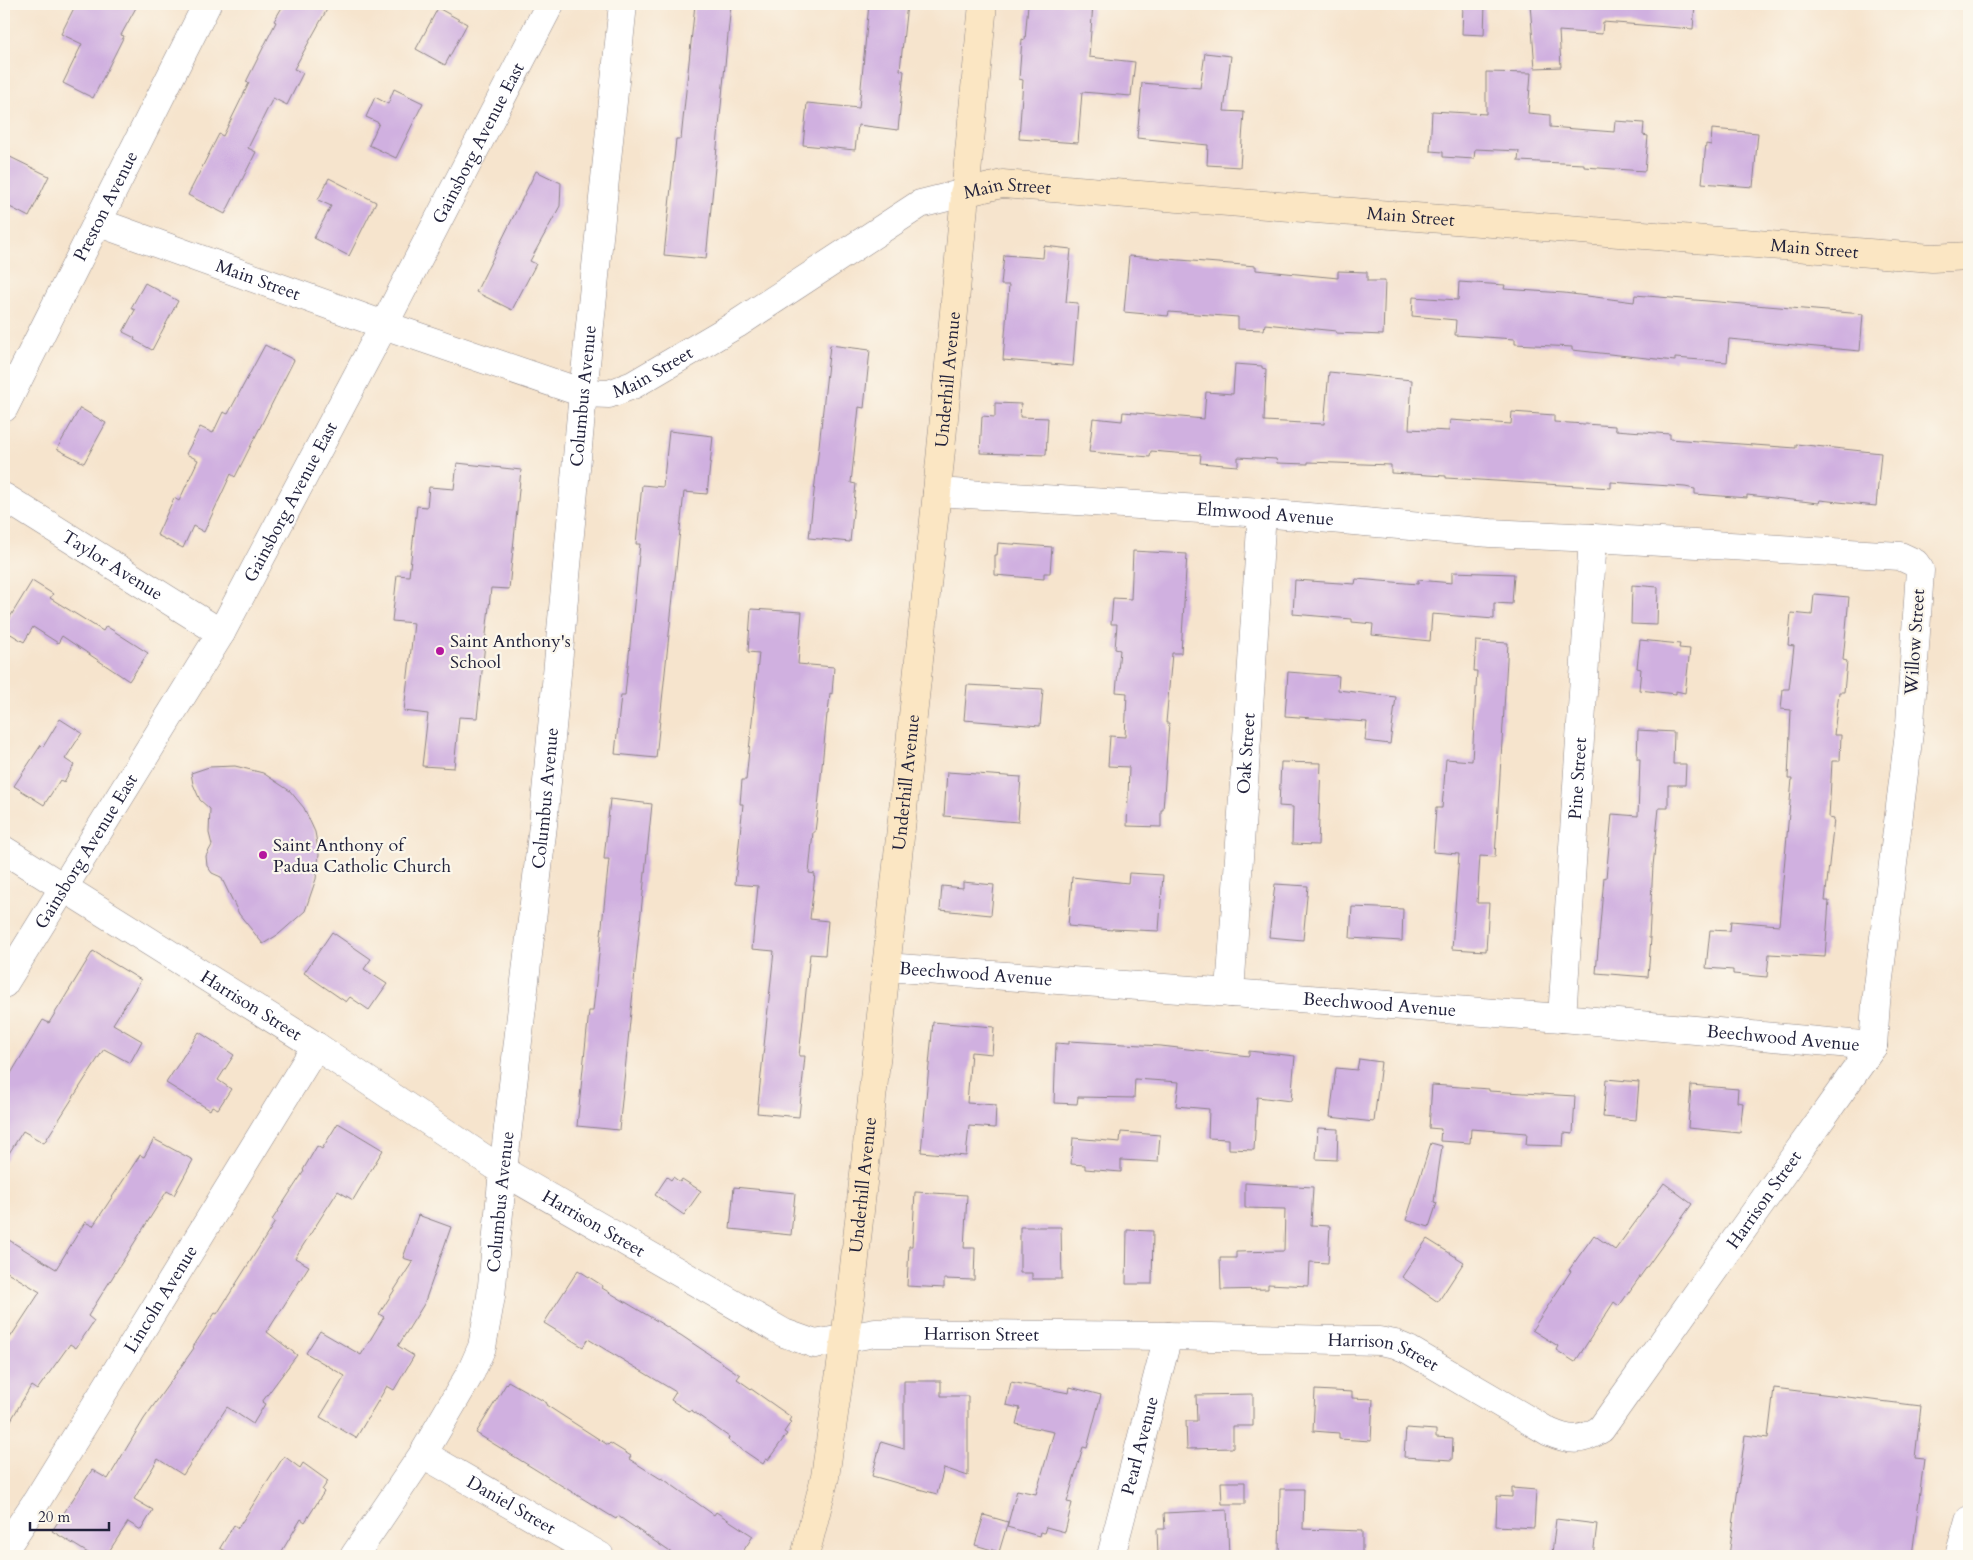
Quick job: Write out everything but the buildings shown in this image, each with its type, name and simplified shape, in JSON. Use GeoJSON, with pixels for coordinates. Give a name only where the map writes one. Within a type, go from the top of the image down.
{"type":"FeatureCollection","features":[{"type":"Feature","properties":{"kind":"street","name":"Preston Avenue"},"geometry":{"type":"LineString","coordinates":[[4,408],[207,4]]}},
{"type":"Feature","properties":{"kind":"street","name":"Gainsborg Avenue East"},"geometry":{"type":"LineString","coordinates":[[4,984],[221,633],[384,325],[550,4]]}},
{"type":"Feature","properties":{"kind":"street","name":"Columbus Avenue"},"geometry":{"type":"LineString","coordinates":[[354,1556],[423,1454],[471,1372],[482,1347],[491,1296],[503,1171],[543,825],[583,393],[624,4]]}},
{"type":"Feature","properties":{"kind":"street","name":"Underhill Avenue"},"geometry":{"type":"LineString","coordinates":[[805,1556],[825,1477],[845,1339],[937,492],[983,4]]}},
{"type":"Feature","properties":{"kind":"street","name":"Main Street"},"geometry":{"type":"LineString","coordinates":[[97,222],[384,325],[583,393],[609,394],[633,386],[737,324],[920,204],[1002,184],[1932,258],[1969,256]]}},
{"type":"Feature","properties":{"kind":"street","name":"Elmwood Avenue"},"geometry":{"type":"LineString","coordinates":[[937,492],[1262,513],[1490,534],[1592,538]]}},
{"type":"Feature","properties":{"kind":"street","name":"Taylor Avenue"},"geometry":{"type":"LineString","coordinates":[[4,498],[221,633]]}},
{"type":"Feature","properties":{"kind":"street","name":"Oak Street"},"geometry":{"type":"LineString","coordinates":[[1230,993],[1262,513]]}},
{"type":"Feature","properties":{"kind":"street","name":"Pine Street"},"geometry":{"type":"LineString","coordinates":[[1562,1018],[1592,538]]}},
{"type":"Feature","properties":{"kind":"street","name":"Willow Street"},"geometry":{"type":"LineString","coordinates":[[1592,538],[1900,556],[1915,563],[1920,570],[1910,724],[1876,1003],[1873,1046]]}},
{"type":"Feature","properties":{"kind":"street","name":"Harrison Street"},"geometry":{"type":"LineString","coordinates":[[4,850],[316,1046],[503,1171],[784,1334],[815,1344],[876,1333],[1168,1336],[1379,1341],[1395,1344],[1564,1439],[1582,1439],[1601,1429],[1873,1046]]}},
{"type":"Feature","properties":{"kind":"street","name":"Beechwood Avenue"},"geometry":{"type":"LineString","coordinates":[[886,968],[1562,1018],[1873,1046]]}},
{"type":"Feature","properties":{"kind":"street","name":"Lincoln Avenue"},"geometry":{"type":"LineString","coordinates":[[4,1550],[36,1502],[316,1046]]}},
{"type":"Feature","properties":{"kind":"street","name":"Pearl Avenue"},"geometry":{"type":"LineString","coordinates":[[1111,1556],[1168,1336]]}},
{"type":"Feature","properties":{"kind":"street","name":"Daniel Street"},"geometry":{"type":"LineString","coordinates":[[423,1454],[600,1556]]}},
{"type":"Feature","properties":{"kind":"street"},"geometry":{"type":"LineString","coordinates":[[1959,1556],[1969,1520]]}},
{"type":"Feature","properties":{"kind":"place","name":"Saint Anthony's School"},"geometry":{"type":"Point","coordinates":[440,651]}},
{"type":"Feature","properties":{"kind":"place","name":"Saint Anthony of Padua Catholic Church"},"geometry":{"type":"Point","coordinates":[263,855]}}]}
